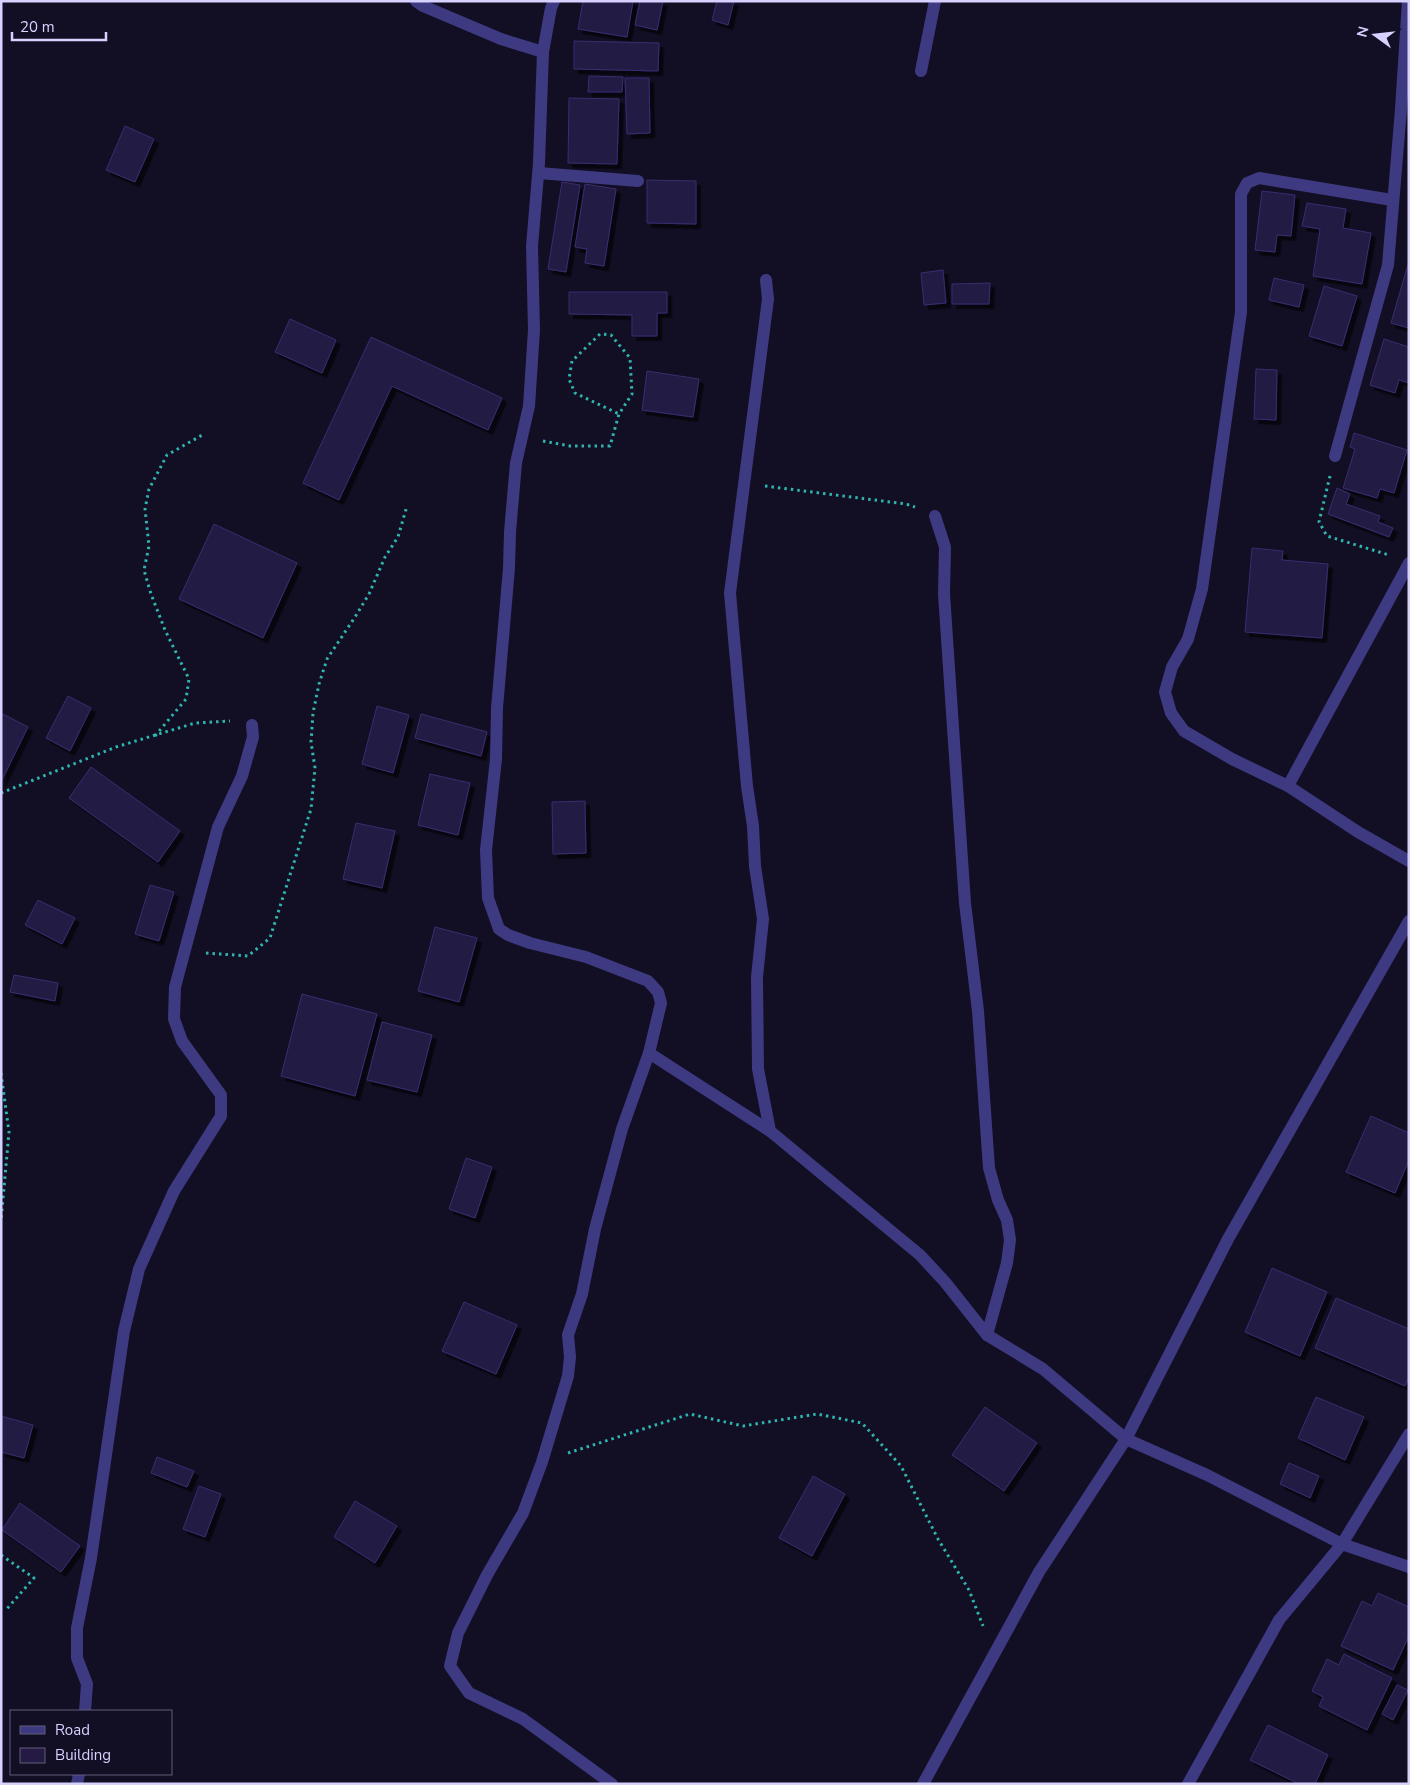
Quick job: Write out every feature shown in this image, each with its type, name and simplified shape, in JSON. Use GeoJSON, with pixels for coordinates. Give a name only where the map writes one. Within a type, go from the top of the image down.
{"type":"FeatureCollection","features":[{"type":"Feature","properties":{"kind":"street"},"geometry":{"type":"LineString","coordinates":[[416,1],[423,6],[501,39],[543,52]]}},
{"type":"Feature","properties":{"kind":"street"},"geometry":{"type":"LineString","coordinates":[[554,1],[543,52],[539,173],[532,246],[534,330],[529,406],[516,463],[510,532],[509,568],[497,708],[496,759],[486,850],[488,898],[499,929],[508,935],[530,943],[586,957],[648,982],[658,992],[661,1003],[660,1014],[649,1053],[622,1130],[595,1229],[582,1294],[568,1335],[570,1357],[568,1376],[542,1462],[523,1513],[487,1575],[458,1633],[450,1666],[470,1693],[524,1719],[612,1784]]}},
{"type":"Feature","properties":{"kind":"street"},"geometry":{"type":"LineString","coordinates":[[921,71],[935,1]]}},
{"type":"Feature","properties":{"kind":"street"},"geometry":{"type":"LineString","coordinates":[[1335,456],[1388,265],[1408,1]]}},
{"type":"Feature","properties":{"kind":"street"},"geometry":{"type":"LineString","coordinates":[[539,173],[638,180]]}},
{"type":"Feature","properties":{"kind":"street"},"geometry":{"type":"LineString","coordinates":[[1392,200],[1259,178],[1247,182],[1241,194],[1241,312],[1202,589],[1188,639],[1172,667],[1165,692],[1172,713],[1184,732],[1232,759],[1288,786],[1358,832],[1409,861]]}},
{"type":"Feature","properties":{"kind":"street"},"geometry":{"type":"LineString","coordinates":[[766,280],[768,299],[730,593],[747,786],[753,826],[755,866],[763,919],[757,977],[758,1070],[770,1131]]}},
{"type":"Feature","properties":{"kind":"street"},"geometry":{"type":"LineString","coordinates":[[935,516],[945,547],[944,594],[955,767],[965,903],[978,1011],[989,1168],[998,1200],[1007,1220],[1010,1240],[1007,1263],[987,1335]]}},
{"type":"Feature","properties":{"kind":"street"},"geometry":{"type":"LineString","coordinates":[[1288,786],[1409,563]]}},
{"type":"Feature","properties":{"kind":"street"},"geometry":{"type":"LineString","coordinates":[[85,1710],[86,1684],[78,1658],[77,1628],[91,1558],[124,1331],[139,1269],[174,1191],[221,1116],[221,1095],[182,1041],[174,1019],[175,987],[218,827],[242,776],[253,737],[252,725]]}},
{"type":"Feature","properties":{"kind":"street"},"geometry":{"type":"LineString","coordinates":[[923,1784],[1039,1572],[1126,1439],[1228,1239],[1409,921]]}},
{"type":"Feature","properties":{"kind":"street"},"geometry":{"type":"LineString","coordinates":[[649,1053],[770,1131],[920,1255],[945,1282],[987,1335],[1043,1369],[1126,1439],[1207,1476],[1342,1544],[1409,1567]]}},
{"type":"Feature","properties":{"kind":"street"},"geometry":{"type":"LineString","coordinates":[[1188,1784],[1280,1620],[1342,1544],[1409,1434]]}},
{"type":"Feature","properties":{"kind":"path"},"geometry":{"type":"LineString","coordinates":[[523,436],[570,446],[610,446],[619,414],[632,394],[630,358],[611,335],[600,334],[572,361],[568,379],[575,393],[619,414]]}},
{"type":"Feature","properties":{"kind":"path"},"geometry":{"type":"LineString","coordinates":[[155,736],[186,699],[190,679],[165,630],[144,570],[149,546],[145,509],[150,489],[167,454],[204,434]]}},
{"type":"Feature","properties":{"kind":"path"},"geometry":{"type":"LineString","coordinates":[[1335,456],[1319,522],[1327,536],[1391,556]]}},
{"type":"Feature","properties":{"kind":"path"},"geometry":{"type":"LineString","coordinates":[[745,483],[906,504],[935,516]]}},
{"type":"Feature","properties":{"kind":"path"},"geometry":{"type":"LineString","coordinates":[[183,952],[248,956],[270,938],[311,809],[315,768],[311,742],[313,713],[319,684],[327,659],[369,594],[385,556],[398,537],[407,506]]}},
{"type":"Feature","properties":{"kind":"path"},"geometry":{"type":"LineString","coordinates":[[1,793],[116,747],[195,723],[246,720],[252,725]]}},
{"type":"Feature","properties":{"kind":"path"},"geometry":{"type":"LineString","coordinates":[[1,1073],[9,1132],[1,1221]]}},
{"type":"Feature","properties":{"kind":"path"},"geometry":{"type":"LineString","coordinates":[[542,1462],[690,1414],[743,1426],[817,1414],[862,1423],[901,1466],[938,1540],[969,1590],[994,1656]]}},
{"type":"Feature","properties":{"kind":"path"},"geometry":{"type":"LineString","coordinates":[[1,1555],[34,1578],[5,1610]]}},
{"type":"Feature","properties":{"kind":"building"},"geometry":{"type":"Polygon","coordinates":[[[583,1],[633,1],[627,37],[578,29],[583,1]]]}},
{"type":"Feature","properties":{"kind":"building"},"geometry":{"type":"Polygon","coordinates":[[[640,1],[663,1],[657,30],[635,25],[640,1]]]}},
{"type":"Feature","properties":{"kind":"building"},"geometry":{"type":"Polygon","coordinates":[[[717,1],[734,1],[728,25],[712,20],[717,1]]]}},
{"type":"Feature","properties":{"kind":"building"},"geometry":{"type":"Polygon","coordinates":[[[574,41],[659,43],[658,71],[574,69],[574,41]]]}},
{"type":"Feature","properties":{"kind":"building"},"geometry":{"type":"Polygon","coordinates":[[[589,76],[623,77],[622,92],[588,92],[589,76]]]}},
{"type":"Feature","properties":{"kind":"building"},"geometry":{"type":"Polygon","coordinates":[[[625,78],[649,78],[650,133],[627,134],[625,78]]]}},
{"type":"Feature","properties":{"kind":"building"},"geometry":{"type":"Polygon","coordinates":[[[569,98],[619,99],[617,164],[568,163],[569,98]]]}},
{"type":"Feature","properties":{"kind":"building"},"geometry":{"type":"Polygon","coordinates":[[[125,126],[154,139],[135,182],[106,170],[125,126]]]}},
{"type":"Feature","properties":{"kind":"building"},"geometry":{"type":"Polygon","coordinates":[[[647,180],[696,181],[696,224],[647,223],[647,180]]]}},
{"type":"Feature","properties":{"kind":"building"},"geometry":{"type":"Polygon","coordinates":[[[562,182],[580,185],[566,272],[548,269],[562,182]]]}},
{"type":"Feature","properties":{"kind":"building"},"geometry":{"type":"Polygon","coordinates":[[[585,184],[616,189],[604,266],[585,263],[587,249],[575,247],[585,184]]]}},
{"type":"Feature","properties":{"kind":"building"},"geometry":{"type":"Polygon","coordinates":[[[1262,191],[1295,195],[1291,236],[1277,235],[1275,252],[1255,250],[1262,191]]]}},
{"type":"Feature","properties":{"kind":"building"},"geometry":{"type":"Polygon","coordinates":[[[1307,203],[1346,209],[1343,228],[1371,233],[1362,284],[1313,276],[1320,229],[1302,226],[1307,203]]]}},
{"type":"Feature","properties":{"kind":"building"},"geometry":{"type":"Polygon","coordinates":[[[1409,261],[1409,328],[1391,323],[1409,261]]]}},
{"type":"Feature","properties":{"kind":"building"},"geometry":{"type":"Polygon","coordinates":[[[943,270],[946,303],[924,305],[921,273],[943,270]]]}},
{"type":"Feature","properties":{"kind":"building"},"geometry":{"type":"Polygon","coordinates":[[[1274,278],[1304,285],[1299,307],[1269,300],[1274,278]]]}},
{"type":"Feature","properties":{"kind":"building"},"geometry":{"type":"Polygon","coordinates":[[[990,283],[989,304],[952,304],[952,284],[990,283]]]}},
{"type":"Feature","properties":{"kind":"building"},"geometry":{"type":"Polygon","coordinates":[[[1324,286],[1357,296],[1342,346],[1309,336],[1324,286]]]}},
{"type":"Feature","properties":{"kind":"building"},"geometry":{"type":"Polygon","coordinates":[[[569,292],[667,292],[667,313],[657,313],[657,336],[632,336],[632,315],[569,314],[569,292]]]}},
{"type":"Feature","properties":{"kind":"building"},"geometry":{"type":"Polygon","coordinates":[[[290,319],[336,340],[322,373],[275,352],[290,319]]]}},
{"type":"Feature","properties":{"kind":"building"},"geometry":{"type":"Polygon","coordinates":[[[371,337],[502,398],[488,430],[392,386],[339,500],[303,483],[371,337]]]}},
{"type":"Feature","properties":{"kind":"building"},"geometry":{"type":"Polygon","coordinates":[[[1384,339],[1409,347],[1409,383],[1399,380],[1395,393],[1370,385],[1384,339]]]}},
{"type":"Feature","properties":{"kind":"building"},"geometry":{"type":"Polygon","coordinates":[[[1256,369],[1277,370],[1276,420],[1254,419],[1256,369]]]}},
{"type":"Feature","properties":{"kind":"building"},"geometry":{"type":"Polygon","coordinates":[[[647,371],[699,379],[693,417],[642,410],[647,371]]]}},
{"type":"Feature","properties":{"kind":"building"},"geometry":{"type":"Polygon","coordinates":[[[1354,433],[1407,450],[1394,493],[1380,489],[1377,498],[1343,488],[1355,449],[1350,447],[1354,433]]]}},
{"type":"Feature","properties":{"kind":"building"},"geometry":{"type":"Polygon","coordinates":[[[1337,488],[1350,494],[1346,504],[1380,516],[1378,522],[1393,528],[1389,537],[1328,514],[1337,488]]]}},
{"type":"Feature","properties":{"kind":"building"},"geometry":{"type":"Polygon","coordinates":[[[214,524],[297,563],[263,638],[179,599],[214,524]]]}},
{"type":"Feature","properties":{"kind":"building"},"geometry":{"type":"Polygon","coordinates":[[[1252,548],[1283,551],[1282,560],[1328,564],[1322,638],[1245,632],[1252,548]]]}},
{"type":"Feature","properties":{"kind":"building"},"geometry":{"type":"Polygon","coordinates":[[[68,696],[91,708],[70,751],[46,738],[68,696]]]}},
{"type":"Feature","properties":{"kind":"building"},"geometry":{"type":"Polygon","coordinates":[[[377,706],[409,715],[393,773],[362,764],[377,706]]]}},
{"type":"Feature","properties":{"kind":"building"},"geometry":{"type":"Polygon","coordinates":[[[1,713],[28,727],[1,782],[1,713]]]}},
{"type":"Feature","properties":{"kind":"building"},"geometry":{"type":"Polygon","coordinates":[[[421,714],[487,732],[481,756],[415,738],[421,714]]]}},
{"type":"Feature","properties":{"kind":"building"},"geometry":{"type":"Polygon","coordinates":[[[91,767],[180,831],[158,862],[69,798],[91,767]]]}},
{"type":"Feature","properties":{"kind":"building"},"geometry":{"type":"Polygon","coordinates":[[[430,774],[470,783],[458,835],[418,825],[430,774]]]}},
{"type":"Feature","properties":{"kind":"building"},"geometry":{"type":"Polygon","coordinates":[[[585,801],[586,853],[553,854],[552,802],[585,801]]]}},
{"type":"Feature","properties":{"kind":"building"},"geometry":{"type":"Polygon","coordinates":[[[356,823],[395,831],[382,888],[343,879],[356,823]]]}},
{"type":"Feature","properties":{"kind":"building"},"geometry":{"type":"Polygon","coordinates":[[[150,885],[174,892],[159,941],[135,934],[150,885]]]}},
{"type":"Feature","properties":{"kind":"building"},"geometry":{"type":"Polygon","coordinates":[[[38,900],[75,918],[62,944],[25,925],[38,900]]]}},
{"type":"Feature","properties":{"kind":"building"},"geometry":{"type":"Polygon","coordinates":[[[435,927],[477,938],[459,1002],[418,991],[435,927]]]}},
{"type":"Feature","properties":{"kind":"building"},"geometry":{"type":"Polygon","coordinates":[[[14,975],[58,983],[55,1001],[10,992],[14,975]]]}},
{"type":"Feature","properties":{"kind":"building"},"geometry":{"type":"Polygon","coordinates":[[[302,994],[377,1014],[355,1096],[281,1076],[302,994]]]}},
{"type":"Feature","properties":{"kind":"building"},"geometry":{"type":"Polygon","coordinates":[[[382,1022],[432,1035],[417,1092],[367,1080],[382,1022]]]}},
{"type":"Feature","properties":{"kind":"building"},"geometry":{"type":"Polygon","coordinates":[[[1371,1116],[1409,1133],[1409,1160],[1395,1193],[1346,1172],[1371,1116]]]}},
{"type":"Feature","properties":{"kind":"building"},"geometry":{"type":"Polygon","coordinates":[[[466,1158],[492,1167],[475,1218],[449,1209],[466,1158]]]}},
{"type":"Feature","properties":{"kind":"building"},"geometry":{"type":"Polygon","coordinates":[[[1272,1268],[1327,1292],[1300,1356],[1245,1332],[1272,1268]]]}},
{"type":"Feature","properties":{"kind":"building"},"geometry":{"type":"Polygon","coordinates":[[[1336,1298],[1409,1329],[1409,1377],[1405,1386],[1315,1348],[1336,1298]]]}},
{"type":"Feature","properties":{"kind":"building"},"geometry":{"type":"Polygon","coordinates":[[[464,1302],[517,1325],[496,1374],[442,1351],[464,1302]]]}},
{"type":"Feature","properties":{"kind":"building"},"geometry":{"type":"Polygon","coordinates":[[[1316,1397],[1364,1417],[1345,1460],[1298,1438],[1316,1397]]]}},
{"type":"Feature","properties":{"kind":"building"},"geometry":{"type":"Polygon","coordinates":[[[985,1407],[1037,1443],[1004,1491],[952,1455],[985,1407]]]}},
{"type":"Feature","properties":{"kind":"building"},"geometry":{"type":"Polygon","coordinates":[[[1,1416],[33,1425],[24,1458],[1,1452],[1,1416]]]}},
{"type":"Feature","properties":{"kind":"building"},"geometry":{"type":"Polygon","coordinates":[[[157,1457],[194,1471],[187,1487],[151,1473],[157,1457]]]}},
{"type":"Feature","properties":{"kind":"building"},"geometry":{"type":"Polygon","coordinates":[[[1289,1463],[1319,1476],[1310,1498],[1280,1484],[1289,1463]]]}},
{"type":"Feature","properties":{"kind":"building"},"geometry":{"type":"Polygon","coordinates":[[[813,1476],[845,1494],[812,1556],[779,1538],[813,1476]]]}},
{"type":"Feature","properties":{"kind":"building"},"geometry":{"type":"Polygon","coordinates":[[[199,1486],[221,1494],[205,1537],[183,1529],[199,1486]]]}},
{"type":"Feature","properties":{"kind":"building"},"geometry":{"type":"Polygon","coordinates":[[[355,1501],[397,1526],[375,1563],[334,1537],[355,1501]]]}},
{"type":"Feature","properties":{"kind":"building"},"geometry":{"type":"Polygon","coordinates":[[[20,1503],[80,1546],[61,1572],[2,1530],[20,1503]]]}},
{"type":"Feature","properties":{"kind":"building"},"geometry":{"type":"Polygon","coordinates":[[[1378,1593],[1409,1607],[1409,1636],[1393,1670],[1341,1646],[1362,1601],[1372,1606],[1378,1593]]]}},
{"type":"Feature","properties":{"kind":"building"},"geometry":{"type":"Polygon","coordinates":[[[1344,1654],[1392,1678],[1367,1730],[1319,1706],[1323,1697],[1312,1691],[1327,1659],[1339,1665],[1344,1654]]]}},
{"type":"Feature","properties":{"kind":"building"},"geometry":{"type":"Polygon","coordinates":[[[1397,1685],[1408,1690],[1393,1720],[1382,1714],[1397,1685]]]}},
{"type":"Feature","properties":{"kind":"building"},"geometry":{"type":"Polygon","coordinates":[[[1268,1725],[1328,1755],[1315,1784],[1299,1784],[1250,1760],[1268,1725]]]}}]}
